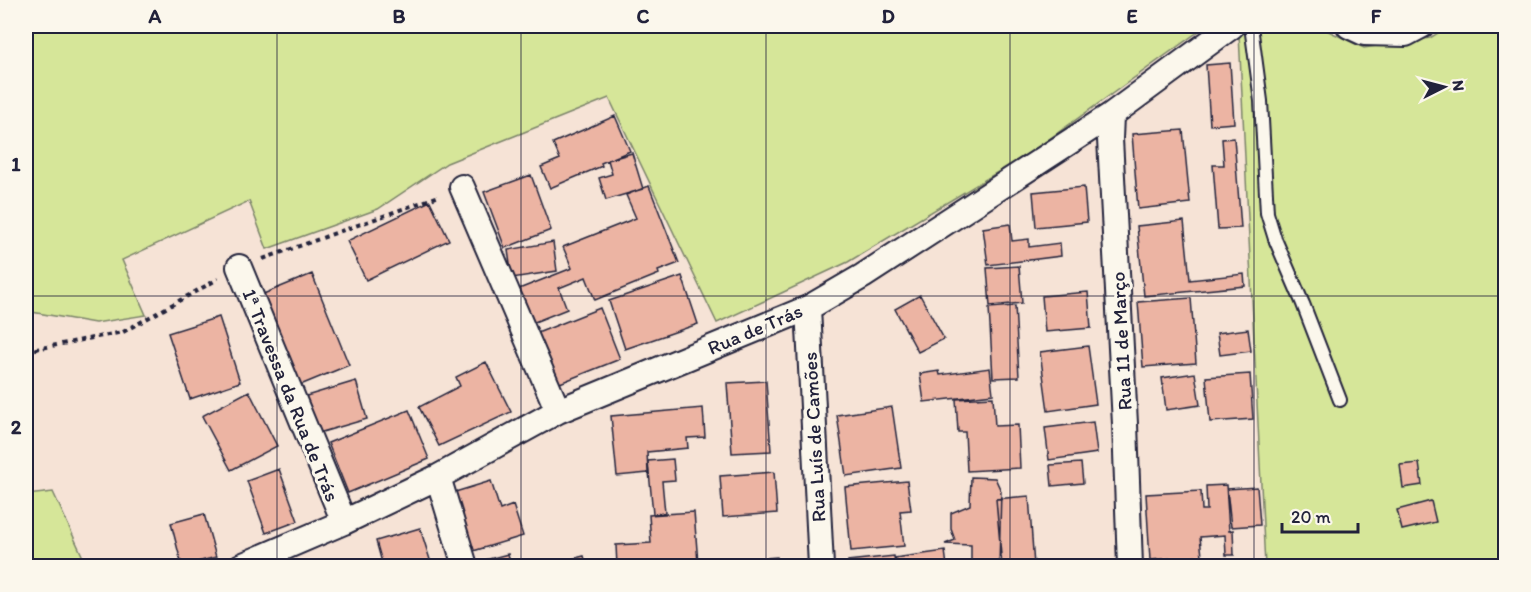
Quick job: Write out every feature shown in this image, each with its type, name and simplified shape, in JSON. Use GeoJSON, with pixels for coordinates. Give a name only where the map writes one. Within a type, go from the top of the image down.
{"type":"FeatureCollection","features":[{"type":"Feature","properties":{"kind":"street","name":"Rua de Trás"},"geometry":{"type":"LineString","coordinates":[[241,567],[344,522],[438,477],[558,411],[808,308],[863,276],[1111,115],[1232,26]]}},
{"type":"Feature","properties":{"kind":"street"},"geometry":{"type":"LineString","coordinates":[[1349,26],[1364,33],[1406,34],[1421,26]]}},
{"type":"Feature","properties":{"kind":"street","name":"Rua 11 de Março"},"geometry":{"type":"LineString","coordinates":[[1111,115],[1110,139],[1130,567]]}},
{"type":"Feature","properties":{"kind":"street"},"geometry":{"type":"LineString","coordinates":[[462,188],[558,411]]}},
{"type":"Feature","properties":{"kind":"street","name":"1ª Travessa da Rua de Trás"},"geometry":{"type":"LineString","coordinates":[[239,267],[344,522]]}},
{"type":"Feature","properties":{"kind":"street","name":"Rua Luís de Camões"},"geometry":{"type":"LineString","coordinates":[[808,308],[820,567]]}},
{"type":"Feature","properties":{"kind":"street"},"geometry":{"type":"LineString","coordinates":[[438,477],[465,567]]}},
{"type":"Feature","properties":{"kind":"lane"},"geometry":{"type":"LineString","coordinates":[[1251,26],[1261,101],[1267,213],[1275,239],[1340,400]]}},
{"type":"Feature","properties":{"kind":"green space"},"geometry":{"type":"Polygon","coordinates":[[[26,26],[1206,26],[1031,152],[848,262],[717,323],[609,98],[447,163],[378,209],[267,249],[249,201],[122,260],[146,315],[95,323],[26,311],[26,26]]]}},
{"type":"Feature","properties":{"kind":"green space"},"geometry":{"type":"Polygon","coordinates":[[[1266,26],[1318,26],[1364,48],[1430,38],[1449,26],[1495,26],[1505,35],[1505,566],[1265,566],[1239,34],[1266,26]]]}},
{"type":"Feature","properties":{"kind":"green space"},"geometry":{"type":"Polygon","coordinates":[[[53,492],[87,566],[26,566],[26,493],[27,495],[53,492]]]}},
{"type":"Feature","properties":{"kind":"building"},"geometry":{"type":"Polygon","coordinates":[[[1230,63],[1234,123],[1210,125],[1206,65],[1230,63]]]}},
{"type":"Feature","properties":{"kind":"building"},"geometry":{"type":"Polygon","coordinates":[[[615,116],[630,151],[601,163],[602,166],[550,188],[541,167],[560,159],[553,143],[615,116]]]}},
{"type":"Feature","properties":{"kind":"building"},"geometry":{"type":"Polygon","coordinates":[[[1183,130],[1190,203],[1138,209],[1132,134],[1183,130]]]}},
{"type":"Feature","properties":{"kind":"building"},"geometry":{"type":"Polygon","coordinates":[[[1234,138],[1241,228],[1218,229],[1213,165],[1224,165],[1222,139],[1234,138]]]}},
{"type":"Feature","properties":{"kind":"building"},"geometry":{"type":"Polygon","coordinates":[[[632,153],[643,189],[606,200],[599,178],[612,174],[608,160],[632,153]]]}},
{"type":"Feature","properties":{"kind":"building"},"geometry":{"type":"Polygon","coordinates":[[[531,175],[551,230],[505,248],[484,192],[531,175]]]}},
{"type":"Feature","properties":{"kind":"building"},"geometry":{"type":"Polygon","coordinates":[[[649,186],[679,263],[658,271],[659,274],[595,300],[586,277],[559,288],[567,309],[532,323],[519,289],[572,268],[563,247],[636,218],[626,195],[649,186]]]}},
{"type":"Feature","properties":{"kind":"building"},"geometry":{"type":"Polygon","coordinates":[[[1084,187],[1087,222],[1036,227],[1033,192],[1084,187]]]}},
{"type":"Feature","properties":{"kind":"building"},"geometry":{"type":"Polygon","coordinates":[[[430,201],[449,240],[366,280],[347,241],[430,201]]]}},
{"type":"Feature","properties":{"kind":"building"},"geometry":{"type":"Polygon","coordinates":[[[1184,221],[1190,280],[1244,274],[1245,286],[1144,296],[1137,226],[1184,221]]]}},
{"type":"Feature","properties":{"kind":"building"},"geometry":{"type":"Polygon","coordinates":[[[1010,224],[1012,241],[1029,239],[1029,247],[1060,243],[1061,256],[988,265],[983,228],[1010,224]]]}},
{"type":"Feature","properties":{"kind":"building"},"geometry":{"type":"Polygon","coordinates":[[[553,242],[557,271],[512,278],[508,250],[553,242]]]}},
{"type":"Feature","properties":{"kind":"building"},"geometry":{"type":"Polygon","coordinates":[[[1019,266],[1022,303],[990,306],[987,268],[1019,266]]]}},
{"type":"Feature","properties":{"kind":"building"},"geometry":{"type":"Polygon","coordinates":[[[312,274],[349,365],[298,386],[261,295],[312,274]]]}},
{"type":"Feature","properties":{"kind":"building"},"geometry":{"type":"Polygon","coordinates":[[[682,276],[698,324],[625,349],[609,301],[682,276]]]}},
{"type":"Feature","properties":{"kind":"building"},"geometry":{"type":"Polygon","coordinates":[[[1088,292],[1091,328],[1045,332],[1042,296],[1088,292]]]}},
{"type":"Feature","properties":{"kind":"building"},"geometry":{"type":"Polygon","coordinates":[[[920,295],[944,339],[918,352],[895,309],[920,295]]]}},
{"type":"Feature","properties":{"kind":"building"},"geometry":{"type":"Polygon","coordinates":[[[1191,298],[1196,363],[1143,367],[1138,302],[1191,298]]]}},
{"type":"Feature","properties":{"kind":"building"},"geometry":{"type":"Polygon","coordinates":[[[1015,306],[1019,377],[993,378],[989,308],[1015,306]]]}},
{"type":"Feature","properties":{"kind":"building"},"geometry":{"type":"Polygon","coordinates":[[[600,308],[620,359],[555,385],[535,334],[600,308]]]}},
{"type":"Feature","properties":{"kind":"building"},"geometry":{"type":"Polygon","coordinates":[[[219,317],[240,382],[190,399],[168,333],[219,317]]]}},
{"type":"Feature","properties":{"kind":"building"},"geometry":{"type":"Polygon","coordinates":[[[1248,329],[1251,351],[1220,355],[1217,333],[1248,329]]]}},
{"type":"Feature","properties":{"kind":"building"},"geometry":{"type":"Polygon","coordinates":[[[1088,346],[1096,404],[1048,411],[1040,352],[1088,346]]]}},
{"type":"Feature","properties":{"kind":"building"},"geometry":{"type":"Polygon","coordinates":[[[486,362],[511,412],[439,446],[419,407],[460,386],[456,377],[486,362]]]}},
{"type":"Feature","properties":{"kind":"building"},"geometry":{"type":"Polygon","coordinates":[[[990,368],[993,394],[924,402],[920,374],[939,371],[940,375],[990,368]]]}},
{"type":"Feature","properties":{"kind":"building"},"geometry":{"type":"Polygon","coordinates":[[[1195,373],[1200,405],[1166,410],[1162,378],[1195,373]]]}},
{"type":"Feature","properties":{"kind":"building"},"geometry":{"type":"Polygon","coordinates":[[[1250,374],[1253,419],[1210,422],[1206,377],[1250,374]]]}},
{"type":"Feature","properties":{"kind":"building"},"geometry":{"type":"Polygon","coordinates":[[[356,381],[367,419],[315,434],[303,397],[356,381]]]}},
{"type":"Feature","properties":{"kind":"building"},"geometry":{"type":"Polygon","coordinates":[[[766,381],[771,451],[732,453],[727,383],[766,381]]]}},
{"type":"Feature","properties":{"kind":"building"},"geometry":{"type":"Polygon","coordinates":[[[249,391],[277,446],[231,470],[202,416],[249,391]]]}},
{"type":"Feature","properties":{"kind":"building"},"geometry":{"type":"Polygon","coordinates":[[[993,397],[995,426],[1018,425],[1020,468],[967,471],[965,432],[958,432],[956,399],[993,397]]]}},
{"type":"Feature","properties":{"kind":"building"},"geometry":{"type":"Polygon","coordinates":[[[892,407],[901,468],[846,476],[837,415],[892,407]]]}},
{"type":"Feature","properties":{"kind":"building"},"geometry":{"type":"Polygon","coordinates":[[[703,408],[705,437],[687,438],[688,448],[647,452],[648,473],[617,476],[611,416],[703,408]]]}},
{"type":"Feature","properties":{"kind":"building"},"geometry":{"type":"Polygon","coordinates":[[[409,410],[429,459],[348,493],[328,443],[409,410]]]}},
{"type":"Feature","properties":{"kind":"building"},"geometry":{"type":"Polygon","coordinates":[[[1093,422],[1097,453],[1049,460],[1045,428],[1093,422]]]}},
{"type":"Feature","properties":{"kind":"building"},"geometry":{"type":"Polygon","coordinates":[[[673,459],[675,480],[662,481],[665,513],[653,514],[648,461],[673,459]]]}},
{"type":"Feature","properties":{"kind":"building"},"geometry":{"type":"Polygon","coordinates":[[[1081,463],[1083,483],[1052,486],[1050,465],[1081,463]]]}},
{"type":"Feature","properties":{"kind":"building"},"geometry":{"type":"Polygon","coordinates":[[[1419,463],[1422,485],[1403,488],[1400,465],[1419,463]]]}},
{"type":"Feature","properties":{"kind":"building"},"geometry":{"type":"Polygon","coordinates":[[[279,469],[298,521],[266,533],[247,481],[279,469]]]}},
{"type":"Feature","properties":{"kind":"building"},"geometry":{"type":"Polygon","coordinates":[[[774,472],[777,513],[723,517],[720,476],[774,472]]]}},
{"type":"Feature","properties":{"kind":"building"},"geometry":{"type":"Polygon","coordinates":[[[971,477],[995,478],[1001,491],[999,566],[971,566],[971,545],[945,544],[955,540],[951,529],[951,513],[970,505],[971,477]]]}},
{"type":"Feature","properties":{"kind":"building"},"geometry":{"type":"Polygon","coordinates":[[[491,481],[500,510],[513,505],[523,536],[470,552],[452,493],[491,481]]]}},
{"type":"Feature","properties":{"kind":"building"},"geometry":{"type":"Polygon","coordinates":[[[907,481],[911,510],[900,511],[904,546],[851,551],[845,487],[907,481]]]}},
{"type":"Feature","properties":{"kind":"building"},"geometry":{"type":"Polygon","coordinates":[[[1226,485],[1229,531],[1233,530],[1234,555],[1226,555],[1225,535],[1200,537],[1202,556],[1150,560],[1146,494],[1201,491],[1202,510],[1207,510],[1206,486],[1226,485]]]}},
{"type":"Feature","properties":{"kind":"building"},"geometry":{"type":"Polygon","coordinates":[[[1257,487],[1260,525],[1231,527],[1227,489],[1257,487]]]}},
{"type":"Feature","properties":{"kind":"building"},"geometry":{"type":"Polygon","coordinates":[[[1029,496],[1034,566],[1002,566],[996,499],[1029,496]]]}},
{"type":"Feature","properties":{"kind":"building"},"geometry":{"type":"Polygon","coordinates":[[[1431,501],[1436,522],[1402,530],[1397,510],[1431,501]]]}},
{"type":"Feature","properties":{"kind":"building"},"geometry":{"type":"Polygon","coordinates":[[[694,512],[698,563],[777,557],[778,566],[617,566],[616,545],[651,543],[649,515],[694,512]]]}},
{"type":"Feature","properties":{"kind":"building"},"geometry":{"type":"Polygon","coordinates":[[[204,514],[216,557],[182,566],[171,523],[204,514]]]}},
{"type":"Feature","properties":{"kind":"building"},"geometry":{"type":"Polygon","coordinates":[[[420,528],[432,566],[383,566],[376,541],[420,528]]]}},
{"type":"Feature","properties":{"kind":"building"},"geometry":{"type":"Polygon","coordinates":[[[945,551],[947,566],[897,566],[895,558],[945,551]]]}},
{"type":"Feature","properties":{"kind":"building"},"geometry":{"type":"Polygon","coordinates":[[[508,554],[511,566],[471,566],[470,564],[508,554]]]}},
{"type":"Feature","properties":{"kind":"building"},"geometry":{"type":"Polygon","coordinates":[[[584,556],[587,566],[543,566],[584,556]]]}},
{"type":"Feature","properties":{"kind":"building"},"geometry":{"type":"Polygon","coordinates":[[[894,556],[895,566],[849,566],[848,561],[894,556]]]}}]}
